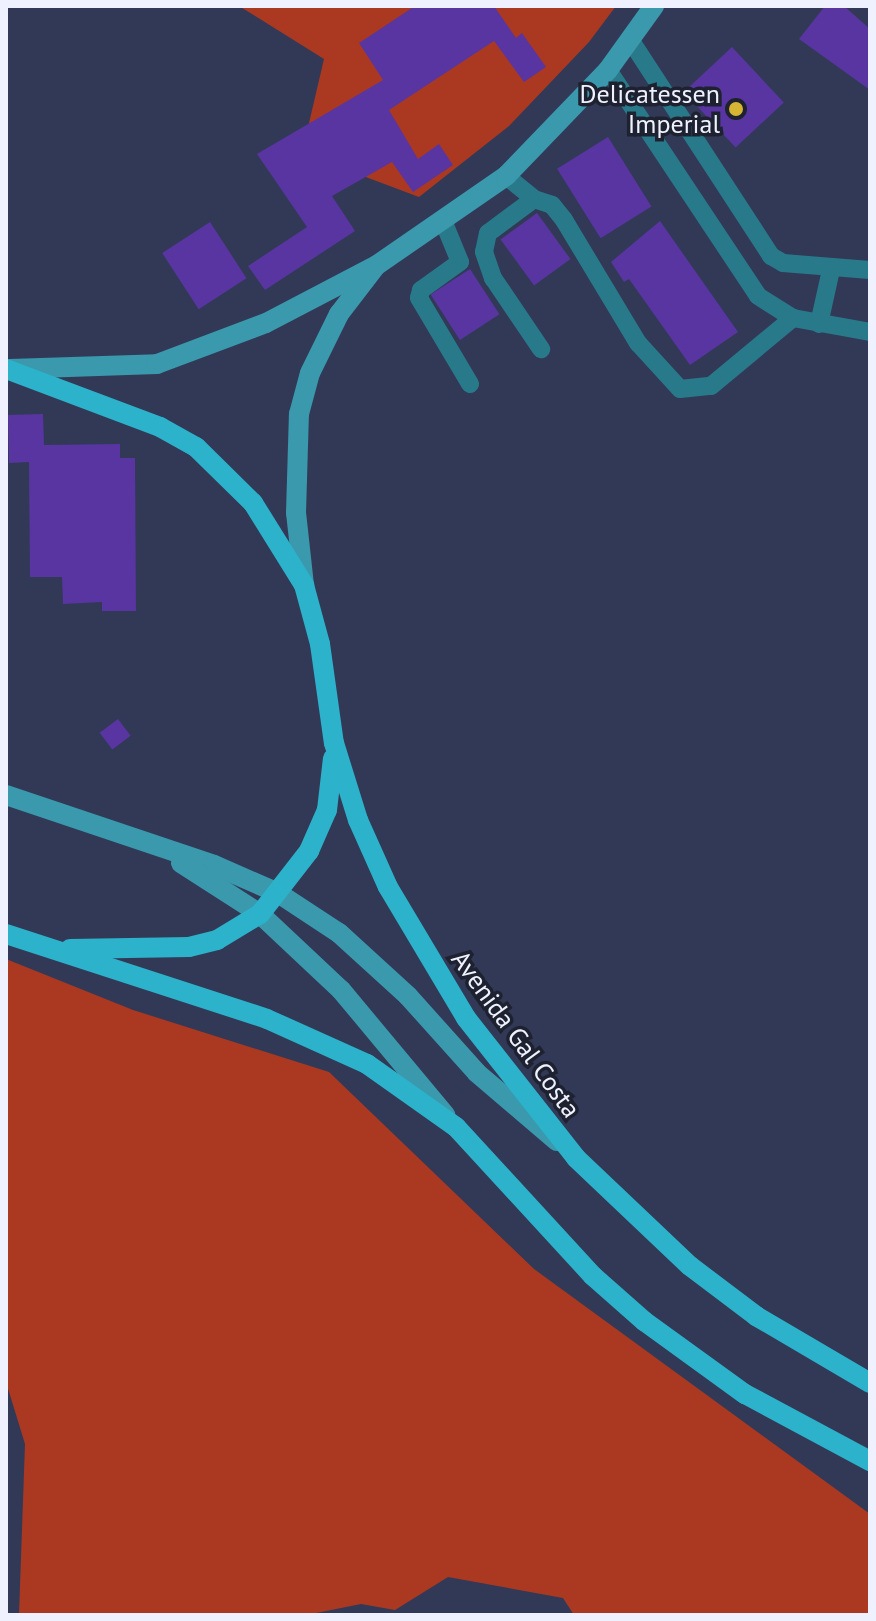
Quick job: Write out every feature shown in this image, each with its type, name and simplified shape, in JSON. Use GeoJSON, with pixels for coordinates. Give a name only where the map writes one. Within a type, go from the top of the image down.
{"type":"FeatureCollection","features":[{"type":"Feature","properties":{"kind":"main road"},"geometry":{"type":"LineString","coordinates":[[6,369],[157,364],[266,323],[377,265],[444,223],[506,176],[608,70],[654,6]]}},
{"type":"Feature","properties":{"kind":"main road"},"geometry":{"type":"LineString","coordinates":[[304,585],[296,513],[299,414],[310,373],[339,314],[377,265]]}},
{"type":"Feature","properties":{"kind":"main road","name":"Avenida Gal Costa"},"geometry":{"type":"LineString","coordinates":[[6,369],[83,395],[196,447],[253,503],[304,585],[320,644],[334,743],[358,820],[424,953],[466,1018],[576,1158],[690,1266],[756,1316],[870,1383]]}},
{"type":"Feature","properties":{"kind":"main road"},"geometry":{"type":"LineString","coordinates":[[38,948],[122,952],[189,947],[217,940],[260,914],[309,851],[327,810],[334,743]]}},
{"type":"Feature","properties":{"kind":"main road"},"geometry":{"type":"LineString","coordinates":[[6,795],[278,893],[339,933],[408,996],[477,1073],[576,1158]]}},
{"type":"Feature","properties":{"kind":"main road"},"geometry":{"type":"LineString","coordinates":[[154,846],[260,914],[341,990],[456,1127],[593,1276],[644,1321],[745,1394],[870,1461]]}},
{"type":"Feature","properties":{"kind":"main road"},"geometry":{"type":"LineString","coordinates":[[6,934],[38,948],[313,1037],[367,1064],[456,1127]]}},
{"type":"Feature","properties":{"kind":"street"},"geometry":{"type":"LineString","coordinates":[[631,41],[771,256],[783,263],[831,270],[870,270]]}},
{"type":"Feature","properties":{"kind":"street"},"geometry":{"type":"LineString","coordinates":[[608,70],[735,267],[758,296],[793,318],[870,332]]}},
{"type":"Feature","properties":{"kind":"street"},"geometry":{"type":"LineString","coordinates":[[506,176],[534,199],[552,205],[638,343],[680,389],[711,386],[793,318]]}},
{"type":"Feature","properties":{"kind":"street"},"geometry":{"type":"LineString","coordinates":[[534,199],[488,233],[484,252],[493,278],[541,349]]}},
{"type":"Feature","properties":{"kind":"street"},"geometry":{"type":"LineString","coordinates":[[444,223],[460,262],[421,290],[419,298],[470,384]]}},
{"type":"Feature","properties":{"kind":"street"},"geometry":{"type":"LineString","coordinates":[[819,324],[831,270]]}},
{"type":"Feature","properties":{"kind":"shaded area"},"geometry":{"type":"Polygon","coordinates":[[[239,6],[616,6],[589,42],[509,126],[419,197],[302,153],[324,59],[239,6]]]}},
{"type":"Feature","properties":{"kind":"shaded area"},"geometry":{"type":"Polygon","coordinates":[[[6,959],[133,1010],[329,1072],[534,1269],[870,1514],[870,1615],[574,1615],[563,1598],[448,1577],[395,1610],[361,1604],[306,1615],[19,1615],[25,1444],[6,1382],[6,959]]]}},
{"type":"Feature","properties":{"kind":"building"},"geometry":{"type":"Polygon","coordinates":[[[415,6],[494,6],[516,38],[522,33],[546,67],[524,82],[494,41],[389,110],[418,159],[439,144],[453,165],[413,192],[392,162],[332,196],[355,231],[265,290],[248,266],[307,227],[257,154],[383,80],[359,43],[415,6]]]}},
{"type":"Feature","properties":{"kind":"building"},"geometry":{"type":"Polygon","coordinates":[[[825,6],[844,6],[870,29],[870,90],[799,39],[825,6]]]}},
{"type":"Feature","properties":{"kind":"building"},"geometry":{"type":"Polygon","coordinates":[[[732,47],[784,103],[736,148],[684,92],[732,47]]]}},
{"type":"Feature","properties":{"kind":"building"},"geometry":{"type":"Polygon","coordinates":[[[608,137],[651,207],[601,238],[557,169],[608,137]]]}},
{"type":"Feature","properties":{"kind":"building"},"geometry":{"type":"Polygon","coordinates":[[[537,213],[571,259],[534,286],[501,239],[537,213]]]}},
{"type":"Feature","properties":{"kind":"building"},"geometry":{"type":"Polygon","coordinates":[[[660,221],[738,332],[690,365],[629,279],[624,282],[611,262],[660,221]]]}},
{"type":"Feature","properties":{"kind":"building"},"geometry":{"type":"Polygon","coordinates":[[[210,222],[246,278],[199,309],[162,253],[210,222]]]}},
{"type":"Feature","properties":{"kind":"building"},"geometry":{"type":"Polygon","coordinates":[[[470,269],[499,314],[460,340],[431,295],[470,269]]]}},
{"type":"Feature","properties":{"kind":"building"},"geometry":{"type":"Polygon","coordinates":[[[43,414],[44,445],[120,444],[120,458],[135,458],[136,611],[102,611],[102,602],[63,604],[62,577],[30,577],[29,462],[9,463],[8,415],[43,414]]]}},
{"type":"Feature","properties":{"kind":"building"},"geometry":{"type":"Polygon","coordinates":[[[118,719],[131,736],[112,750],[100,733],[118,719]]]}},
{"type":"Feature","properties":{"kind":"place","name":"Delicatessen Imperial"},"geometry":{"type":"Point","coordinates":[736,109]}}]}
